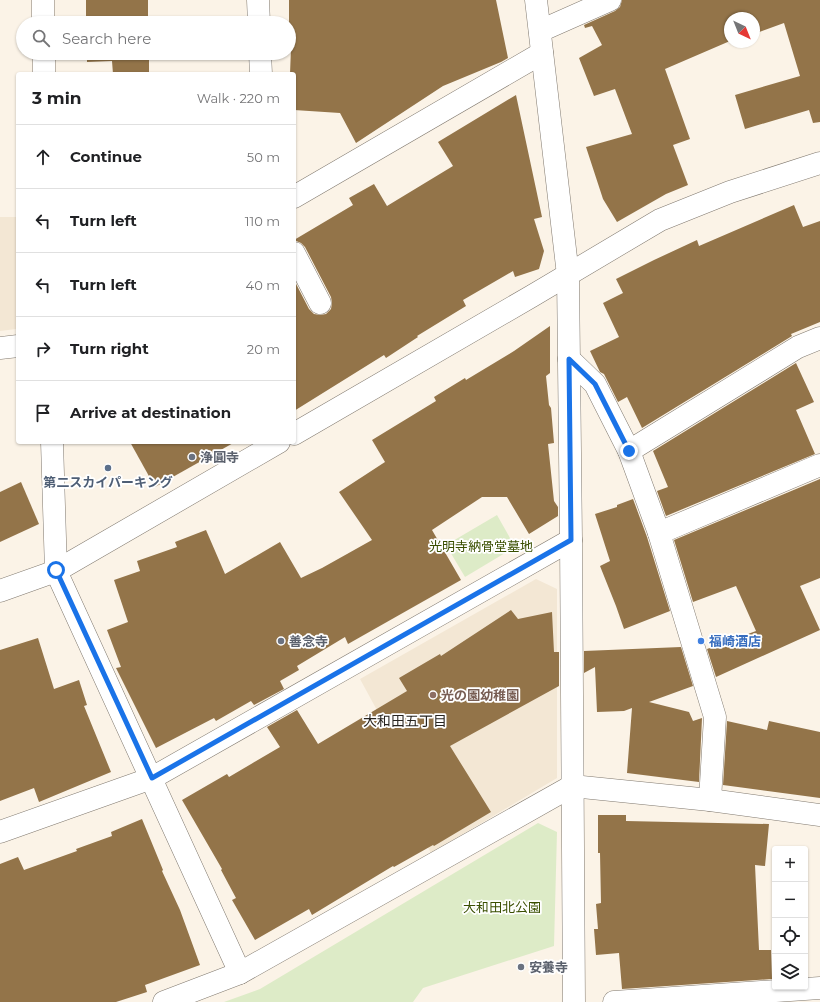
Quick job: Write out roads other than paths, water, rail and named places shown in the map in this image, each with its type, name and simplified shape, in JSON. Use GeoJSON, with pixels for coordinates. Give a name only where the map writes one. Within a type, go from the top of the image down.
{"type":"FeatureCollection","features":[{"type":"Feature","properties":{"kind":"street"},"geometry":{"type":"LineString","coordinates":[[43,0],[43,16]]}},
{"type":"Feature","properties":{"kind":"street"},"geometry":{"type":"LineString","coordinates":[[258,0],[259,16]]}},
{"type":"Feature","properties":{"kind":"street"},"geometry":{"type":"LineString","coordinates":[[536,0],[568,275],[574,1002]]}},
{"type":"Feature","properties":{"kind":"street"},"geometry":{"type":"LineString","coordinates":[[540,31],[610,0]]}},
{"type":"Feature","properties":{"kind":"street"},"geometry":{"type":"LineString","coordinates":[[296,196],[542,53]]}},
{"type":"Feature","properties":{"kind":"street"},"geometry":{"type":"LineString","coordinates":[[44,60],[44,72]]}},
{"type":"Feature","properties":{"kind":"street"},"geometry":{"type":"LineString","coordinates":[[260,60],[261,72]]}},
{"type":"Feature","properties":{"kind":"street"},"geometry":{"type":"LineString","coordinates":[[296,433],[660,220],[730,192],[820,163]]}},
{"type":"Feature","properties":{"kind":"street"},"geometry":{"type":"LineString","coordinates":[[296,258],[320,302]]}},
{"type":"Feature","properties":{"kind":"street"},"geometry":{"type":"LineString","coordinates":[[629,451],[798,347],[820,338]]}},
{"type":"Feature","properties":{"kind":"street"},"geometry":{"type":"LineString","coordinates":[[0,348],[16,346]]}},
{"type":"Feature","properties":{"kind":"street"},"geometry":{"type":"LineString","coordinates":[[569,359],[595,384],[629,451],[659,533],[715,717],[710,800]]}},
{"type":"Feature","properties":{"kind":"street"},"geometry":{"type":"LineString","coordinates":[[52,444],[56,570],[240,973]]}},
{"type":"Feature","properties":{"kind":"street"},"geometry":{"type":"LineString","coordinates":[[0,591],[56,570],[276,444]]}},
{"type":"Feature","properties":{"kind":"street"},"geometry":{"type":"LineString","coordinates":[[659,533],[820,465]]}},
{"type":"Feature","properties":{"kind":"street"},"geometry":{"type":"LineString","coordinates":[[0,832],[152,778],[571,540]]}},
{"type":"Feature","properties":{"kind":"street"},"geometry":{"type":"LineString","coordinates":[[164,1002],[240,973],[572,786],[710,800],[820,815]]}},
{"type":"Feature","properties":{"kind":"street"},"geometry":{"type":"LineString","coordinates":[[614,1002],[820,988]]}},
{"type":"Feature","properties":{"kind":"place","name":"浄圓寺"},"geometry":{"type":"Point","coordinates":[192,457]}},
{"type":"Feature","properties":{"kind":"place","name":"第二スカイパーキング"},"geometry":{"type":"Point","coordinates":[108,468]}},
{"type":"Feature","properties":{"kind":"place","name":"善念寺"},"geometry":{"type":"Point","coordinates":[281,641]}},
{"type":"Feature","properties":{"kind":"place","name":"福崎酒店"},"geometry":{"type":"Point","coordinates":[701,641]}},
{"type":"Feature","properties":{"kind":"place","name":"光の園幼稚園"},"geometry":{"type":"Point","coordinates":[433,695]}},
{"type":"Feature","properties":{"kind":"place","name":"安養寺"},"geometry":{"type":"Point","coordinates":[521,967]}},
{"type":"Feature","properties":{"kind":"district","name":"大和田五丁目"},"geometry":{"type":"Point","coordinates":[405,721]}},
{"type":"Feature","properties":{"kind":"park label","name":"光明寺納骨堂墓地"},"geometry":{"type":"Point","coordinates":[481,546]}},
{"type":"Feature","properties":{"kind":"park label","name":"大和田北公園"},"geometry":{"type":"Point","coordinates":[502,907]}}]}
